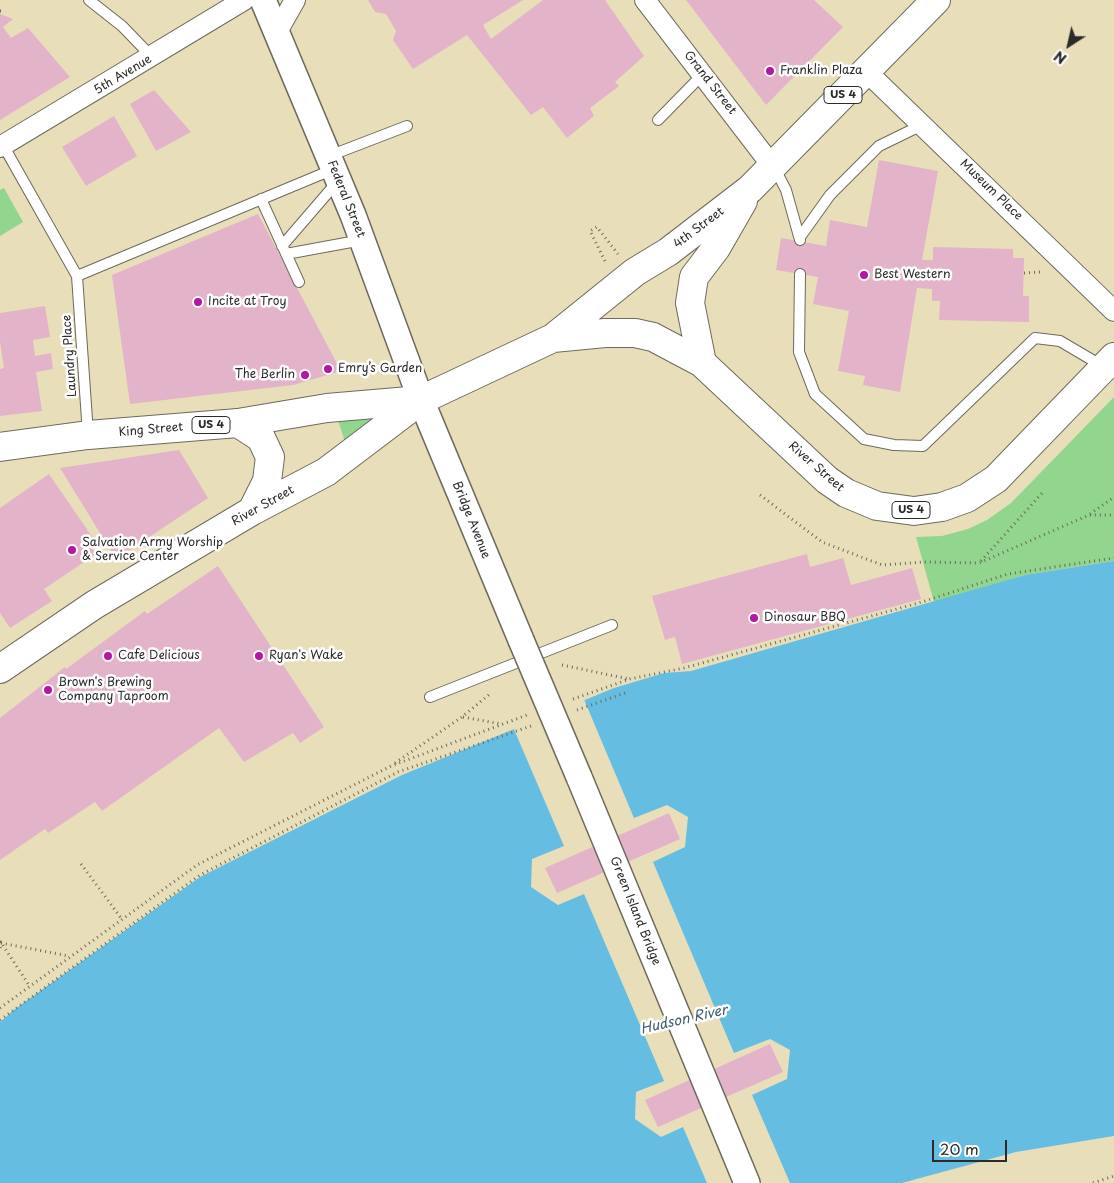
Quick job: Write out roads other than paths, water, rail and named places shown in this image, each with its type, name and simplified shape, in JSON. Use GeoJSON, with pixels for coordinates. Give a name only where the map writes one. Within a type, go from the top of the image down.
{"type":"FeatureCollection","features":[{"type":"Feature","properties":{"kind":"main road","name":"4th Street"},"geometry":{"type":"LineString","coordinates":[[420,400],[553,338],[635,272],[668,252],[750,189],[936,0]]}},
{"type":"Feature","properties":{"kind":"main road"},"geometry":{"type":"LineString","coordinates":[[702,363],[690,303],[694,277],[716,248],[750,189]]}},
{"type":"Feature","properties":{"kind":"main road","name":"River Street"},"geometry":{"type":"LineString","coordinates":[[553,338],[605,333],[635,333],[653,338],[702,363],[827,480],[846,493],[877,506],[914,511],[942,507],[967,498],[996,479],[1109,362]]}},
{"type":"Feature","properties":{"kind":"main road","name":"River Street"},"geometry":{"type":"LineString","coordinates":[[0,669],[94,605],[252,511],[326,472],[420,400]]}},
{"type":"Feature","properties":{"kind":"main road","name":"King Street"},"geometry":{"type":"LineString","coordinates":[[0,447],[88,436],[238,423],[327,408],[420,400]]}},
{"type":"Feature","properties":{"kind":"main road"},"geometry":{"type":"LineString","coordinates":[[238,423],[261,438],[270,457],[267,481],[252,511]]}},
{"type":"Feature","properties":{"kind":"street","name":"5th Avenue"},"geometry":{"type":"LineString","coordinates":[[2,146],[152,58],[244,0]]}},
{"type":"Feature","properties":{"kind":"street","name":"Federal Street"},"geometry":{"type":"LineString","coordinates":[[263,0],[278,30],[334,168],[420,400]]}},
{"type":"Feature","properties":{"kind":"street"},"geometry":{"type":"LineString","coordinates":[[278,30],[295,0]]}},
{"type":"Feature","properties":{"kind":"street","name":"Grand Street"},"geometry":{"type":"LineString","coordinates":[[646,0],[773,166]]}},
{"type":"Feature","properties":{"kind":"street","name":"Museum Place"},"geometry":{"type":"LineString","coordinates":[[866,71],[1114,311]]}},
{"type":"Feature","properties":{"kind":"street","name":"Bridge Avenue"},"geometry":{"type":"LineString","coordinates":[[420,400],[521,640]]}},
{"type":"Feature","properties":{"kind":"street","name":"Green Island Bridge"},"geometry":{"type":"LineString","coordinates":[[521,640],[747,1183]]}},
{"type":"Feature","properties":{"kind":"lane"},"geometry":{"type":"LineString","coordinates":[[89,0],[122,26],[152,58]]}},
{"type":"Feature","properties":{"kind":"lane"},"geometry":{"type":"LineString","coordinates":[[658,120],[703,74]]}},
{"type":"Feature","properties":{"kind":"lane"},"geometry":{"type":"LineString","coordinates":[[773,166],[786,190],[800,240],[830,195],[879,146],[922,124]]}},
{"type":"Feature","properties":{"kind":"lane"},"geometry":{"type":"LineString","coordinates":[[2,146],[77,276],[334,168],[407,126]]}},
{"type":"Feature","properties":{"kind":"lane"},"geometry":{"type":"LineString","coordinates":[[284,250],[334,168]]}},
{"type":"Feature","properties":{"kind":"lane"},"geometry":{"type":"LineString","coordinates":[[260,199],[300,282]]}},
{"type":"Feature","properties":{"kind":"lane"},"geometry":{"type":"LineString","coordinates":[[284,250],[362,240]]}},
{"type":"Feature","properties":{"kind":"lane"},"geometry":{"type":"LineString","coordinates":[[800,274],[799,352],[815,394],[864,439],[894,445],[923,446],[1035,338],[1060,341],[1109,362]]}},
{"type":"Feature","properties":{"kind":"lane","name":"Laundry Place"},"geometry":{"type":"LineString","coordinates":[[77,276],[88,436]]}},
{"type":"Feature","properties":{"kind":"lane"},"geometry":{"type":"LineString","coordinates":[[430,697],[612,625]]}},
{"type":"Feature","properties":{"kind":"water","name":"Hudson River"},"geometry":{"type":"Polygon","coordinates":[[[1114,561],[1114,1136],[1016,1152],[902,1183],[0,1183],[0,1022],[15,1009],[200,877],[402,775],[614,688],[664,673],[691,671],[1025,575],[1114,561]]]}},
{"type":"Feature","properties":{"kind":"place","name":"Franklin Plaza"},"geometry":{"type":"Point","coordinates":[770,71]}},
{"type":"Feature","properties":{"kind":"place","name":"Best Western"},"geometry":{"type":"Point","coordinates":[864,275]}},
{"type":"Feature","properties":{"kind":"place","name":"Incite at Troy"},"geometry":{"type":"Point","coordinates":[198,302]}},
{"type":"Feature","properties":{"kind":"place","name":"Emry’s Garden"},"geometry":{"type":"Point","coordinates":[328,369]}},
{"type":"Feature","properties":{"kind":"place","name":"The Berlin"},"geometry":{"type":"Point","coordinates":[305,375]}},
{"type":"Feature","properties":{"kind":"place","name":"Salvation Army Worship & Service Center"},"geometry":{"type":"Point","coordinates":[72,550]}},
{"type":"Feature","properties":{"kind":"place","name":"Dinosaur BBQ"},"geometry":{"type":"Point","coordinates":[754,618]}},
{"type":"Feature","properties":{"kind":"place","name":"Cafe Delicious"},"geometry":{"type":"Point","coordinates":[108,656]}},
{"type":"Feature","properties":{"kind":"place","name":"Ryan's Wake"},"geometry":{"type":"Point","coordinates":[259,656]}},
{"type":"Feature","properties":{"kind":"place","name":"Brown's Brewing Company Taproom"},"geometry":{"type":"Point","coordinates":[48,690]}}]}
